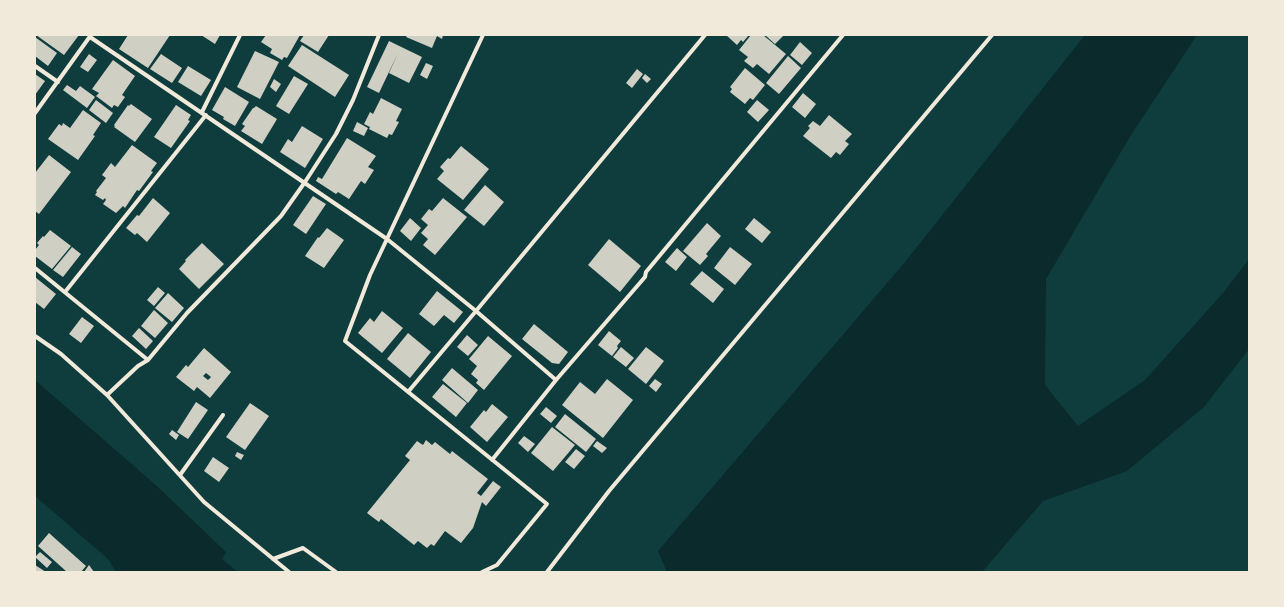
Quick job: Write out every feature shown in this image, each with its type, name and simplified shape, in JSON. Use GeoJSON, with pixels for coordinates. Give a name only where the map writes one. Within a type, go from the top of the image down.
{"type":"FeatureCollection","features":[{"type":"Feature","properties":{"kind":"street"},"geometry":{"type":"LineString","coordinates":[[65,292],[204,113],[240,35]]}},
{"type":"Feature","properties":{"kind":"street"},"geometry":{"type":"LineString","coordinates":[[107,395],[138,366],[148,360],[187,314],[281,216],[305,182],[340,127],[353,100],[379,35]]}},
{"type":"Feature","properties":{"kind":"street"},"geometry":{"type":"LineString","coordinates":[[482,35],[370,275],[345,341],[547,504],[497,565],[482,572]]}},
{"type":"Feature","properties":{"kind":"street"},"geometry":{"type":"LineString","coordinates":[[408,392],[705,35]]}},
{"type":"Feature","properties":{"kind":"street"},"geometry":{"type":"LineString","coordinates":[[492,460],[556,380],[645,277],[646,272],[843,35]]}},
{"type":"Feature","properties":{"kind":"street"},"geometry":{"type":"LineString","coordinates":[[547,572],[609,491],[992,35]]}},
{"type":"Feature","properties":{"kind":"street"},"geometry":{"type":"LineString","coordinates":[[35,113],[91,36],[387,239],[476,311],[556,380]]}},
{"type":"Feature","properties":{"kind":"street"},"geometry":{"type":"LineString","coordinates":[[35,66],[58,82]]}},
{"type":"Feature","properties":{"kind":"street"},"geometry":{"type":"LineString","coordinates":[[35,268],[148,360]]}},
{"type":"Feature","properties":{"kind":"street"},"geometry":{"type":"LineString","coordinates":[[35,336],[61,354],[107,395],[204,502],[289,572]]}},
{"type":"Feature","properties":{"kind":"street"},"geometry":{"type":"LineString","coordinates":[[180,474],[223,415]]}},
{"type":"Feature","properties":{"kind":"street"},"geometry":{"type":"LineString","coordinates":[[273,559],[303,548],[336,572]]}},
{"type":"Feature","properties":{"kind":"water"},"geometry":{"type":"Polygon","coordinates":[[[1085,35],[1197,35],[1131,135],[1046,279],[1045,385],[1078,426],[1145,380],[1223,293],[1249,259],[1249,349],[1204,407],[1127,471],[1043,501],[982,572],[667,572],[658,551],[905,262],[1085,35]]]}},
{"type":"Feature","properties":{"kind":"water"},"geometry":{"type":"Polygon","coordinates":[[[35,380],[158,487],[226,552],[222,559],[238,572],[116,572],[108,559],[35,496],[35,380]]]}},
{"type":"Feature","properties":{"kind":"building"},"geometry":{"type":"Polygon","coordinates":[[[36,35],[79,35],[64,55],[36,35]]]}},
{"type":"Feature","properties":{"kind":"building"},"geometry":{"type":"Polygon","coordinates":[[[128,35],[170,35],[148,68],[119,49],[128,35]]]}},
{"type":"Feature","properties":{"kind":"building"},"geometry":{"type":"Polygon","coordinates":[[[201,35],[220,35],[215,44],[201,35]]]}},
{"type":"Feature","properties":{"kind":"building"},"geometry":{"type":"Polygon","coordinates":[[[266,35],[300,35],[287,58],[284,57],[282,60],[270,53],[272,49],[261,42],[266,35]]]}},
{"type":"Feature","properties":{"kind":"building"},"geometry":{"type":"Polygon","coordinates":[[[304,35],[329,35],[318,52],[300,41],[304,35]]]}},
{"type":"Feature","properties":{"kind":"building"},"geometry":{"type":"Polygon","coordinates":[[[407,35],[443,35],[442,39],[437,36],[432,48],[406,37],[407,35]]]}},
{"type":"Feature","properties":{"kind":"building"},"geometry":{"type":"Polygon","coordinates":[[[726,35],[749,35],[743,42],[741,40],[737,45],[726,35]]]}},
{"type":"Feature","properties":{"kind":"building"},"geometry":{"type":"Polygon","coordinates":[[[751,35],[763,35],[786,54],[769,74],[757,64],[753,68],[744,61],[748,57],[739,50],[751,35]]]}},
{"type":"Feature","properties":{"kind":"building"},"geometry":{"type":"Polygon","coordinates":[[[765,35],[784,35],[775,44],[765,35]]]}},
{"type":"Feature","properties":{"kind":"building"},"geometry":{"type":"Polygon","coordinates":[[[35,37],[57,53],[48,66],[35,56],[35,37]]]}},
{"type":"Feature","properties":{"kind":"building"},"geometry":{"type":"Polygon","coordinates":[[[389,41],[422,57],[409,83],[389,73],[398,53],[379,93],[367,87],[389,41]]]}},
{"type":"Feature","properties":{"kind":"building"},"geometry":{"type":"Polygon","coordinates":[[[800,42],[812,53],[802,65],[790,55],[800,42]]]}},
{"type":"Feature","properties":{"kind":"building"},"geometry":{"type":"Polygon","coordinates":[[[302,45],[349,75],[335,97],[288,66],[302,45]]]}},
{"type":"Feature","properties":{"kind":"building"},"geometry":{"type":"Polygon","coordinates":[[[255,51],[279,62],[260,99],[237,87],[255,51]]]}},
{"type":"Feature","properties":{"kind":"building"},"geometry":{"type":"Polygon","coordinates":[[[89,54],[97,60],[88,72],[80,67],[89,54]]]}},
{"type":"Feature","properties":{"kind":"building"},"geometry":{"type":"Polygon","coordinates":[[[161,54],[182,68],[172,83],[150,69],[161,54]]]}},
{"type":"Feature","properties":{"kind":"building"},"geometry":{"type":"Polygon","coordinates":[[[788,56],[801,68],[779,94],[766,83],[788,56]]]}},
{"type":"Feature","properties":{"kind":"building"},"geometry":{"type":"Polygon","coordinates":[[[113,60],[135,76],[122,95],[125,97],[118,107],[114,105],[112,108],[96,96],[99,93],[92,89],[113,60]]]}},
{"type":"Feature","properties":{"kind":"building"},"geometry":{"type":"Polygon","coordinates":[[[426,63],[433,66],[427,79],[420,75],[426,63]]]}},
{"type":"Feature","properties":{"kind":"building"},"geometry":{"type":"Polygon","coordinates":[[[188,66],[211,80],[201,96],[178,82],[188,66]]]}},
{"type":"Feature","properties":{"kind":"building"},"geometry":{"type":"Polygon","coordinates":[[[745,68],[765,85],[753,100],[750,98],[745,104],[730,92],[732,89],[730,87],[745,68]]]}},
{"type":"Feature","properties":{"kind":"building"},"geometry":{"type":"Polygon","coordinates":[[[637,69],[643,74],[632,88],[626,83],[637,69]]]}},
{"type":"Feature","properties":{"kind":"building"},"geometry":{"type":"Polygon","coordinates":[[[35,74],[45,81],[35,95],[35,74]]]}},
{"type":"Feature","properties":{"kind":"building"},"geometry":{"type":"Polygon","coordinates":[[[645,74],[651,79],[647,83],[642,78],[645,74]]]}},
{"type":"Feature","properties":{"kind":"building"},"geometry":{"type":"Polygon","coordinates":[[[294,76],[308,84],[289,114],[276,106],[294,76]]]}},
{"type":"Feature","properties":{"kind":"building"},"geometry":{"type":"Polygon","coordinates":[[[274,79],[281,84],[276,92],[270,87],[274,79]]]}},
{"type":"Feature","properties":{"kind":"building"},"geometry":{"type":"Polygon","coordinates":[[[67,85],[76,91],[80,86],[95,97],[87,108],[63,90],[67,85]]]}},
{"type":"Feature","properties":{"kind":"building"},"geometry":{"type":"Polygon","coordinates":[[[225,87],[249,102],[235,126],[212,110],[225,87]]]}},
{"type":"Feature","properties":{"kind":"building"},"geometry":{"type":"Polygon","coordinates":[[[803,93],[816,104],[805,118],[792,107],[803,93]]]}},
{"type":"Feature","properties":{"kind":"building"},"geometry":{"type":"Polygon","coordinates":[[[381,98],[402,109],[396,121],[399,122],[392,135],[389,134],[387,138],[369,129],[370,127],[364,124],[370,112],[373,114],[381,98]]]}},
{"type":"Feature","properties":{"kind":"building"},"geometry":{"type":"Polygon","coordinates":[[[96,100],[113,113],[106,123],[89,110],[96,100]]]}},
{"type":"Feature","properties":{"kind":"building"},"geometry":{"type":"Polygon","coordinates":[[[757,100],[769,110],[758,122],[747,112],[757,100]]]}},
{"type":"Feature","properties":{"kind":"building"},"geometry":{"type":"Polygon","coordinates":[[[131,104],[152,119],[135,142],[114,127],[128,105],[129,106],[131,104]]]}},
{"type":"Feature","properties":{"kind":"building"},"geometry":{"type":"Polygon","coordinates":[[[176,105],[191,115],[188,120],[190,121],[171,148],[154,137],[176,105]]]}},
{"type":"Feature","properties":{"kind":"building"},"geometry":{"type":"Polygon","coordinates":[[[256,106],[277,119],[262,144],[241,131],[245,126],[242,124],[256,106]]]}},
{"type":"Feature","properties":{"kind":"building"},"geometry":{"type":"Polygon","coordinates":[[[83,110],[101,123],[93,135],[95,136],[78,160],[48,139],[59,124],[62,126],[63,123],[70,128],[83,110]]]}},
{"type":"Feature","properties":{"kind":"building"},"geometry":{"type":"Polygon","coordinates":[[[829,115],[852,134],[845,141],[849,144],[840,155],[836,152],[831,158],[803,136],[810,128],[808,126],[813,121],[820,126],[829,115]]]}},
{"type":"Feature","properties":{"kind":"building"},"geometry":{"type":"Polygon","coordinates":[[[357,122],[368,128],[364,136],[353,131],[357,122]]]}},
{"type":"Feature","properties":{"kind":"building"},"geometry":{"type":"Polygon","coordinates":[[[302,126],[323,139],[305,168],[280,152],[288,139],[292,142],[302,126]]]}},
{"type":"Feature","properties":{"kind":"building"},"geometry":{"type":"Polygon","coordinates":[[[347,138],[376,156],[368,167],[374,170],[365,184],[361,181],[349,199],[338,192],[336,194],[316,181],[318,177],[322,179],[347,138]]]}},
{"type":"Feature","properties":{"kind":"building"},"geometry":{"type":"Polygon","coordinates":[[[132,145],[157,163],[151,171],[153,172],[139,191],[137,190],[125,208],[123,206],[116,213],[103,204],[106,200],[105,198],[103,200],[95,195],[97,192],[96,191],[106,178],[102,175],[111,163],[115,167],[132,145]]]}},
{"type":"Feature","properties":{"kind":"building"},"geometry":{"type":"Polygon","coordinates":[[[461,146],[489,169],[463,200],[437,179],[444,171],[440,167],[448,158],[450,159],[461,146]]]}},
{"type":"Feature","properties":{"kind":"building"},"geometry":{"type":"Polygon","coordinates":[[[49,155],[71,172],[39,214],[35,211],[35,173],[49,155]]]}},
{"type":"Feature","properties":{"kind":"building"},"geometry":{"type":"Polygon","coordinates":[[[485,185],[504,202],[484,226],[464,210],[485,185]]]}},
{"type":"Feature","properties":{"kind":"building"},"geometry":{"type":"Polygon","coordinates":[[[313,196],[326,204],[306,234],[293,225],[313,196]]]}},
{"type":"Feature","properties":{"kind":"building"},"geometry":{"type":"Polygon","coordinates":[[[153,198],[170,213],[147,242],[137,233],[135,235],[126,228],[137,215],[139,216],[153,198]]]}},
{"type":"Feature","properties":{"kind":"building"},"geometry":{"type":"Polygon","coordinates":[[[443,198],[467,217],[435,255],[423,245],[428,239],[421,233],[428,225],[421,219],[429,209],[432,211],[443,198]]]}},
{"type":"Feature","properties":{"kind":"building"},"geometry":{"type":"Polygon","coordinates":[[[410,218],[421,228],[411,241],[400,231],[410,218]]]}},
{"type":"Feature","properties":{"kind":"building"},"geometry":{"type":"Polygon","coordinates":[[[754,218],[771,232],[762,243],[745,229],[754,218]]]}},
{"type":"Feature","properties":{"kind":"building"},"geometry":{"type":"Polygon","coordinates":[[[707,223],[721,236],[706,254],[708,256],[700,265],[683,251],[707,223]]]}},
{"type":"Feature","properties":{"kind":"building"},"geometry":{"type":"Polygon","coordinates":[[[327,228],[344,240],[324,268],[305,256],[318,237],[319,238],[327,228]]]}},
{"type":"Feature","properties":{"kind":"building"},"geometry":{"type":"Polygon","coordinates":[[[50,230],[71,246],[52,269],[35,256],[35,250],[39,245],[37,243],[50,230]]]}},
{"type":"Feature","properties":{"kind":"building"},"geometry":{"type":"Polygon","coordinates":[[[609,239],[641,266],[620,292],[588,265],[609,239]]]}},
{"type":"Feature","properties":{"kind":"building"},"geometry":{"type":"Polygon","coordinates":[[[202,243],[224,264],[199,289],[179,269],[186,261],[185,260],[202,243]]]}},
{"type":"Feature","properties":{"kind":"building"},"geometry":{"type":"Polygon","coordinates":[[[72,247],[81,254],[63,277],[53,270],[72,247]]]}},
{"type":"Feature","properties":{"kind":"building"},"geometry":{"type":"Polygon","coordinates":[[[730,247],[752,264],[735,285],[714,268],[730,247]]]}},
{"type":"Feature","properties":{"kind":"building"},"geometry":{"type":"Polygon","coordinates":[[[677,248],[687,257],[676,271],[665,262],[677,248]]]}},
{"type":"Feature","properties":{"kind":"building"},"geometry":{"type":"Polygon","coordinates":[[[702,271],[724,289],[713,303],[690,284],[702,271]]]}},
{"type":"Feature","properties":{"kind":"building"},"geometry":{"type":"Polygon","coordinates":[[[35,277],[56,294],[44,309],[35,302],[35,277]]]}},
{"type":"Feature","properties":{"kind":"building"},"geometry":{"type":"Polygon","coordinates":[[[158,287],[165,293],[154,306],[147,300],[158,287]]]}},
{"type":"Feature","properties":{"kind":"building"},"geometry":{"type":"Polygon","coordinates":[[[437,291],[463,312],[454,323],[444,315],[434,326],[419,314],[437,291]]]}},
{"type":"Feature","properties":{"kind":"building"},"geometry":{"type":"Polygon","coordinates":[[[168,293],[184,308],[172,322],[155,308],[168,293]]]}},
{"type":"Feature","properties":{"kind":"building"},"geometry":{"type":"Polygon","coordinates":[[[154,310],[168,323],[155,338],[141,326],[154,310]]]}},
{"type":"Feature","properties":{"kind":"building"},"geometry":{"type":"Polygon","coordinates":[[[382,311],[403,328],[382,353],[358,333],[370,318],[374,322],[382,311]]]}},
{"type":"Feature","properties":{"kind":"building"},"geometry":{"type":"Polygon","coordinates":[[[82,317],[94,326],[81,343],[69,334],[82,317]]]}},
{"type":"Feature","properties":{"kind":"building"},"geometry":{"type":"Polygon","coordinates":[[[534,324],[568,352],[559,364],[552,363],[522,339],[534,324]]]}},
{"type":"Feature","properties":{"kind":"building"},"geometry":{"type":"Polygon","coordinates":[[[139,328],[153,341],[146,349],[132,336],[139,328]]]}},
{"type":"Feature","properties":{"kind":"building"},"geometry":{"type":"Polygon","coordinates":[[[609,331],[621,341],[612,356],[598,345],[609,331]]]}},
{"type":"Feature","properties":{"kind":"building"},"geometry":{"type":"Polygon","coordinates":[[[408,333],[431,352],[410,378],[387,359],[408,333]]]}},
{"type":"Feature","properties":{"kind":"building"},"geometry":{"type":"Polygon","coordinates":[[[467,335],[478,345],[468,356],[457,347],[467,335]]]}},
{"type":"Feature","properties":{"kind":"building"},"geometry":{"type":"Polygon","coordinates":[[[488,336],[512,356],[484,390],[476,383],[478,380],[471,374],[477,366],[469,359],[488,336]]]}},
{"type":"Feature","properties":{"kind":"building"},"geometry":{"type":"Polygon","coordinates":[[[621,347],[634,358],[626,367],[613,357],[621,347]]]}},
{"type":"Feature","properties":{"kind":"building"},"geometry":{"type":"Polygon","coordinates":[[[646,347],[664,361],[646,384],[628,369],[646,347]]]}},
{"type":"Feature","properties":{"kind":"building"},"geometry":{"type":"Polygon","coordinates":[[[204,348],[231,372],[210,398],[197,387],[194,391],[176,377],[186,365],[188,367],[204,348]],[[206,373],[203,376],[208,380],[211,377],[206,373]]]}},
{"type":"Feature","properties":{"kind":"building"},"geometry":{"type":"Polygon","coordinates":[[[452,368],[478,390],[468,403],[442,380],[452,368]]]}},
{"type":"Feature","properties":{"kind":"building"},"geometry":{"type":"Polygon","coordinates":[[[607,379],[633,400],[603,438],[562,405],[580,382],[595,394],[607,379]]]}},
{"type":"Feature","properties":{"kind":"building"},"geometry":{"type":"Polygon","coordinates":[[[655,379],[662,384],[656,392],[649,386],[655,379]]]}},
{"type":"Feature","properties":{"kind":"building"},"geometry":{"type":"Polygon","coordinates":[[[443,384],[467,403],[456,417],[432,397],[443,384]]]}},
{"type":"Feature","properties":{"kind":"building"},"geometry":{"type":"Polygon","coordinates":[[[196,402],[208,410],[188,439],[177,432],[196,402]]]}},
{"type":"Feature","properties":{"kind":"building"},"geometry":{"type":"Polygon","coordinates":[[[250,403],[269,416],[245,450],[226,437],[250,403]]]}},
{"type":"Feature","properties":{"kind":"building"},"geometry":{"type":"Polygon","coordinates":[[[492,404],[508,417],[487,442],[470,427],[484,410],[486,412],[492,404]]]}},
{"type":"Feature","properties":{"kind":"building"},"geometry":{"type":"Polygon","coordinates":[[[546,407],[557,416],[551,423],[540,414],[546,407]]]}},
{"type":"Feature","properties":{"kind":"building"},"geometry":{"type":"Polygon","coordinates":[[[565,414],[596,439],[586,452],[555,427],[565,414]]]}},
{"type":"Feature","properties":{"kind":"building"},"geometry":{"type":"Polygon","coordinates":[[[552,427],[575,445],[553,471],[531,453],[552,427]]]}},
{"type":"Feature","properties":{"kind":"building"},"geometry":{"type":"Polygon","coordinates":[[[172,430],[179,435],[176,440],[169,434],[172,430]]]}},
{"type":"Feature","properties":{"kind":"building"},"geometry":{"type":"Polygon","coordinates":[[[524,436],[535,444],[528,452],[518,443],[524,436]]]}},
{"type":"Feature","properties":{"kind":"building"},"geometry":{"type":"Polygon","coordinates":[[[426,440],[432,445],[435,442],[450,454],[452,451],[488,479],[477,493],[481,496],[493,481],[501,487],[486,506],[482,502],[473,528],[461,543],[445,531],[434,546],[431,544],[427,548],[418,541],[414,545],[381,519],[379,522],[367,513],[410,460],[405,456],[417,441],[423,445],[426,440]]]}},
{"type":"Feature","properties":{"kind":"building"},"geometry":{"type":"Polygon","coordinates":[[[597,441],[607,448],[602,453],[593,446],[597,441]]]}},
{"type":"Feature","properties":{"kind":"building"},"geometry":{"type":"Polygon","coordinates":[[[576,449],[585,456],[574,469],[565,462],[576,449]]]}},
{"type":"Feature","properties":{"kind":"building"},"geometry":{"type":"Polygon","coordinates":[[[237,452],[244,455],[241,460],[235,456],[237,452]]]}},
{"type":"Feature","properties":{"kind":"building"},"geometry":{"type":"Polygon","coordinates":[[[213,457],[229,468],[219,482],[204,471],[213,457]]]}},
{"type":"Feature","properties":{"kind":"building"},"geometry":{"type":"Polygon","coordinates":[[[49,533],[86,566],[81,572],[67,572],[38,546],[49,533]]]}},
{"type":"Feature","properties":{"kind":"building"},"geometry":{"type":"Polygon","coordinates":[[[40,552],[52,562],[47,568],[35,557],[40,552]]]}},
{"type":"Feature","properties":{"kind":"building"},"geometry":{"type":"Polygon","coordinates":[[[35,565],[46,572],[35,572],[35,565]]]}},
{"type":"Feature","properties":{"kind":"building"},"geometry":{"type":"Polygon","coordinates":[[[89,565],[94,572],[84,572],[89,565]]]}}]}
